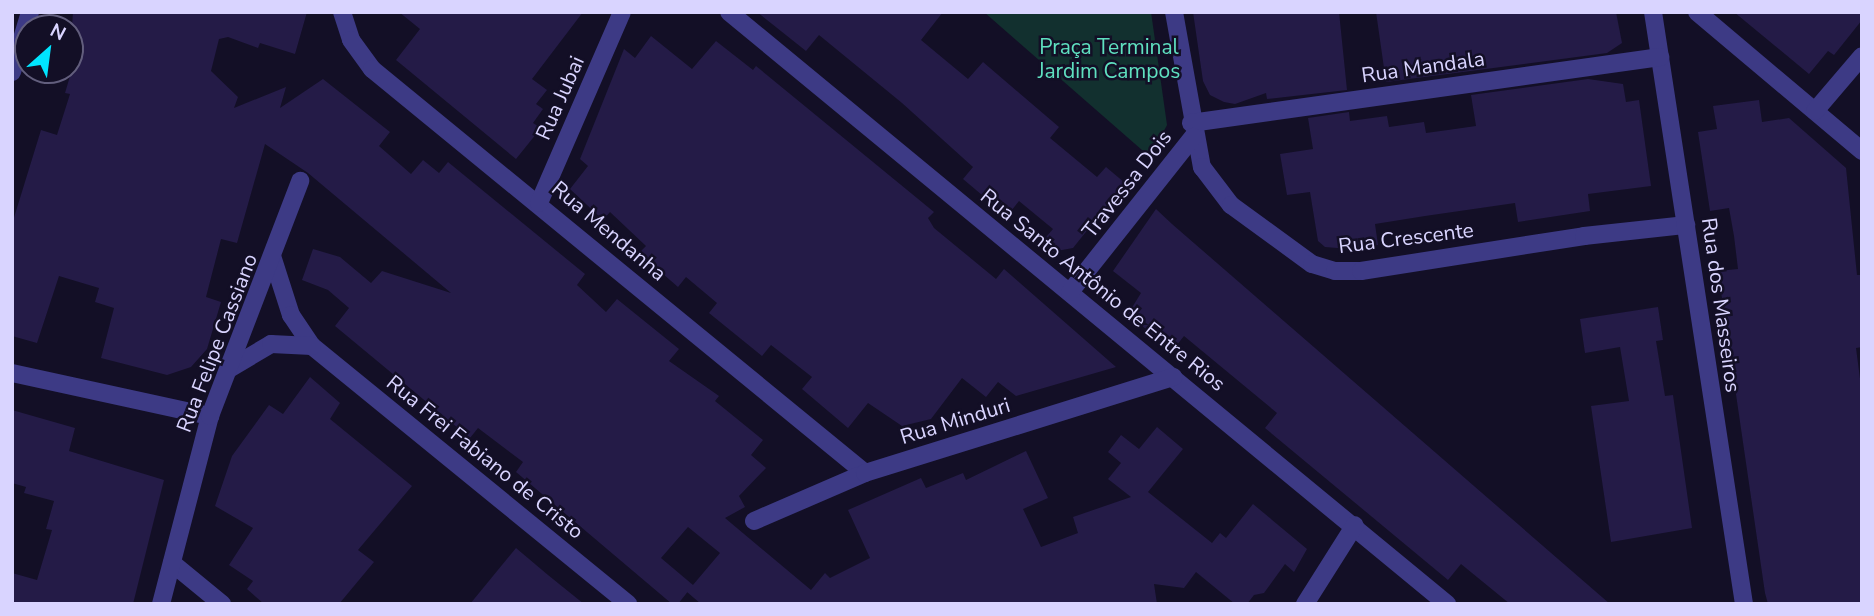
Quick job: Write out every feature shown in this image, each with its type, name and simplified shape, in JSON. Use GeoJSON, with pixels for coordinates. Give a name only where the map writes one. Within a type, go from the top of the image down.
{"type":"FeatureCollection","features":[{"type":"Feature","properties":{"kind":"street"},"geometry":{"type":"LineString","coordinates":[[12,72],[30,12]]}},
{"type":"Feature","properties":{"kind":"street","name":"Rua Mendanha"},"geometry":{"type":"LineString","coordinates":[[342,12],[351,40],[372,69],[539,203],[865,473]]}},
{"type":"Feature","properties":{"kind":"street","name":"Rua Jubai"},"geometry":{"type":"LineString","coordinates":[[539,203],[622,12]]}},
{"type":"Feature","properties":{"kind":"street","name":"Rua Santo Antônio de Entre Rios"},"geometry":{"type":"LineString","coordinates":[[729,12],[1355,525],[1447,604]]}},
{"type":"Feature","properties":{"kind":"street","name":"Rua Crescente"},"geometry":{"type":"LineString","coordinates":[[1174,12],[1192,130],[1202,167],[1231,205],[1290,252],[1335,271],[1686,225]]}},
{"type":"Feature","properties":{"kind":"street","name":"Rua dos Masseiros"},"geometry":{"type":"LineString","coordinates":[[1653,12],[1744,604]]}},
{"type":"Feature","properties":{"kind":"street"},"geometry":{"type":"LineString","coordinates":[[1697,12],[1862,151]]}},
{"type":"Feature","properties":{"kind":"street"},"geometry":{"type":"LineString","coordinates":[[1815,111],[1862,56]]}},
{"type":"Feature","properties":{"kind":"street","name":"Rua Mandala"},"geometry":{"type":"LineString","coordinates":[[1192,130],[1660,57]]}},
{"type":"Feature","properties":{"kind":"street","name":"Travessa Dois"},"geometry":{"type":"LineString","coordinates":[[1070,292],[1192,130]]}},
{"type":"Feature","properties":{"kind":"street","name":"Rua Felipe Cassiano"},"geometry":{"type":"LineString","coordinates":[[161,604],[210,416],[273,259],[300,181]]}},
{"type":"Feature","properties":{"kind":"street","name":"Rua Frei Fabiano de Cristo"},"geometry":{"type":"LineString","coordinates":[[273,259],[291,315],[312,346],[628,604]]}},
{"type":"Feature","properties":{"kind":"street"},"geometry":{"type":"LineString","coordinates":[[229,369],[271,344],[312,346]]}},
{"type":"Feature","properties":{"kind":"street"},"geometry":{"type":"LineString","coordinates":[[12,373],[210,416]]}},
{"type":"Feature","properties":{"kind":"street","name":"Rua Minduri"},"geometry":{"type":"LineString","coordinates":[[754,521],[865,473],[1173,377]]}},
{"type":"Feature","properties":{"kind":"street"},"geometry":{"type":"LineString","coordinates":[[1305,604],[1355,525]]}},
{"type":"Feature","properties":{"kind":"street"},"geometry":{"type":"LineString","coordinates":[[172,563],[222,604]]}},
{"type":"Feature","properties":{"kind":"green space","name":"Praça Terminal Jardim Campos"},"geometry":{"type":"Polygon","coordinates":[[[984,12],[1151,12],[1167,125],[1150,157],[984,12]]]}},
{"type":"Feature","properties":{"kind":"building"},"geometry":{"type":"Polygon","coordinates":[[[307,12],[295,54],[260,43],[258,48],[228,37],[219,39],[211,71],[238,97],[234,108],[286,87],[280,108],[323,79],[390,132],[379,146],[411,174],[423,160],[439,173],[448,162],[585,274],[577,285],[606,312],[617,299],[679,349],[669,361],[719,396],[715,401],[763,440],[751,455],[766,468],[739,496],[745,507],[725,518],[811,590],[825,573],[830,578],[870,558],[848,510],[921,478],[926,488],[963,473],[966,480],[1026,451],[1048,498],[1023,509],[1041,547],[1078,533],[1073,517],[1131,497],[1108,479],[1121,463],[1108,452],[1121,435],[1139,449],[1157,427],[1183,449],[1148,492],[1212,543],[1220,533],[1226,538],[1253,504],[1307,549],[1294,572],[1285,564],[1264,593],[1254,595],[1247,604],[1235,604],[1196,572],[1184,588],[1154,584],[1157,604],[701,604],[687,592],[678,604],[672,604],[516,472],[523,462],[478,428],[470,438],[335,326],[349,308],[328,290],[302,280],[313,249],[340,257],[371,283],[382,271],[451,293],[308,173],[265,144],[237,243],[221,239],[206,297],[221,302],[207,349],[191,367],[167,375],[101,358],[114,308],[95,302],[99,288],[59,276],[37,343],[12,336],[12,224],[41,130],[57,135],[70,94],[65,93],[68,84],[84,84],[84,14],[73,14],[307,12]],[[688,527],[661,558],[693,585],[720,553],[688,527]]]}},
{"type":"Feature","properties":{"kind":"building"},"geometry":{"type":"Polygon","coordinates":[[[399,12],[583,12],[532,79],[547,90],[536,104],[543,109],[533,123],[541,128],[516,159],[396,60],[420,29],[399,12]]]}},
{"type":"Feature","properties":{"kind":"building"},"geometry":{"type":"Polygon","coordinates":[[[757,12],[943,12],[921,40],[968,79],[983,62],[1059,127],[1050,138],[1097,177],[1106,167],[1125,183],[1073,248],[1051,252],[1040,244],[1053,229],[1019,201],[1007,216],[963,179],[973,167],[902,103],[819,35],[806,51],[757,12]]]}},
{"type":"Feature","properties":{"kind":"building"},"geometry":{"type":"Polygon","coordinates":[[[1193,12],[1339,12],[1347,90],[1267,99],[1266,93],[1235,104],[1210,95],[1203,81],[1193,12]]]}},
{"type":"Feature","properties":{"kind":"building"},"geometry":{"type":"Polygon","coordinates":[[[1376,12],[1616,12],[1622,43],[1607,53],[1386,82],[1376,12]]]}},
{"type":"Feature","properties":{"kind":"building"},"geometry":{"type":"Polygon","coordinates":[[[1734,12],[1862,12],[1862,20],[1834,55],[1828,51],[1809,74],[1734,12]]]}},
{"type":"Feature","properties":{"kind":"building"},"geometry":{"type":"Polygon","coordinates":[[[651,36],[692,69],[716,41],[753,70],[756,66],[934,212],[928,218],[934,228],[996,279],[1004,269],[1116,367],[1016,396],[998,382],[986,397],[962,378],[931,419],[902,426],[868,403],[848,428],[802,389],[812,377],[771,345],[762,356],[709,313],[717,303],[686,277],[678,287],[639,253],[646,246],[610,212],[603,220],[570,189],[588,166],[580,159],[624,49],[635,58],[651,36]]]}},
{"type":"Feature","properties":{"kind":"building"},"geometry":{"type":"Polygon","coordinates":[[[1588,79],[1623,84],[1626,102],[1639,100],[1651,186],[1588,194],[1590,211],[1518,222],[1515,203],[1375,224],[1378,245],[1350,249],[1325,247],[1318,241],[1310,192],[1287,195],[1280,154],[1313,149],[1308,118],[1349,112],[1350,121],[1387,116],[1389,127],[1424,122],[1426,133],[1448,130],[1476,126],[1471,95],[1588,79]]]}},
{"type":"Feature","properties":{"kind":"building"},"geometry":{"type":"Polygon","coordinates":[[[1759,100],[1762,122],[1789,118],[1846,168],[1857,275],[1862,275],[1862,347],[1856,348],[1862,394],[1862,604],[1768,604],[1765,593],[1718,271],[1738,269],[1734,236],[1729,208],[1710,211],[1698,132],[1717,129],[1713,106],[1759,100]]]}},
{"type":"Feature","properties":{"kind":"building"},"geometry":{"type":"Polygon","coordinates":[[[1156,209],[1610,604],[1510,604],[1461,564],[1448,580],[1265,428],[1277,413],[1184,336],[1172,351],[1128,314],[1141,293],[1113,271],[1156,209]]]}},
{"type":"Feature","properties":{"kind":"building"},"geometry":{"type":"Polygon","coordinates":[[[1658,307],[1663,340],[1656,341],[1665,396],[1673,395],[1692,528],[1611,542],[1591,406],[1629,401],[1620,347],[1585,353],[1580,319],[1658,307]]]}},
{"type":"Feature","properties":{"kind":"building"},"geometry":{"type":"Polygon","coordinates":[[[310,377],[340,403],[330,419],[412,486],[358,550],[374,562],[339,604],[264,604],[247,589],[253,581],[229,565],[253,528],[215,506],[232,456],[269,405],[283,414],[310,377]]]}},
{"type":"Feature","properties":{"kind":"building"},"geometry":{"type":"Polygon","coordinates":[[[12,410],[75,428],[69,451],[164,480],[133,604],[12,604],[12,573],[37,580],[52,530],[46,529],[54,501],[24,493],[26,487],[12,483],[12,410]]]}},
{"type":"Feature","properties":{"kind":"building"},"geometry":{"type":"Polygon","coordinates":[[[516,548],[548,575],[584,604],[470,604],[516,548]]]}}]}
